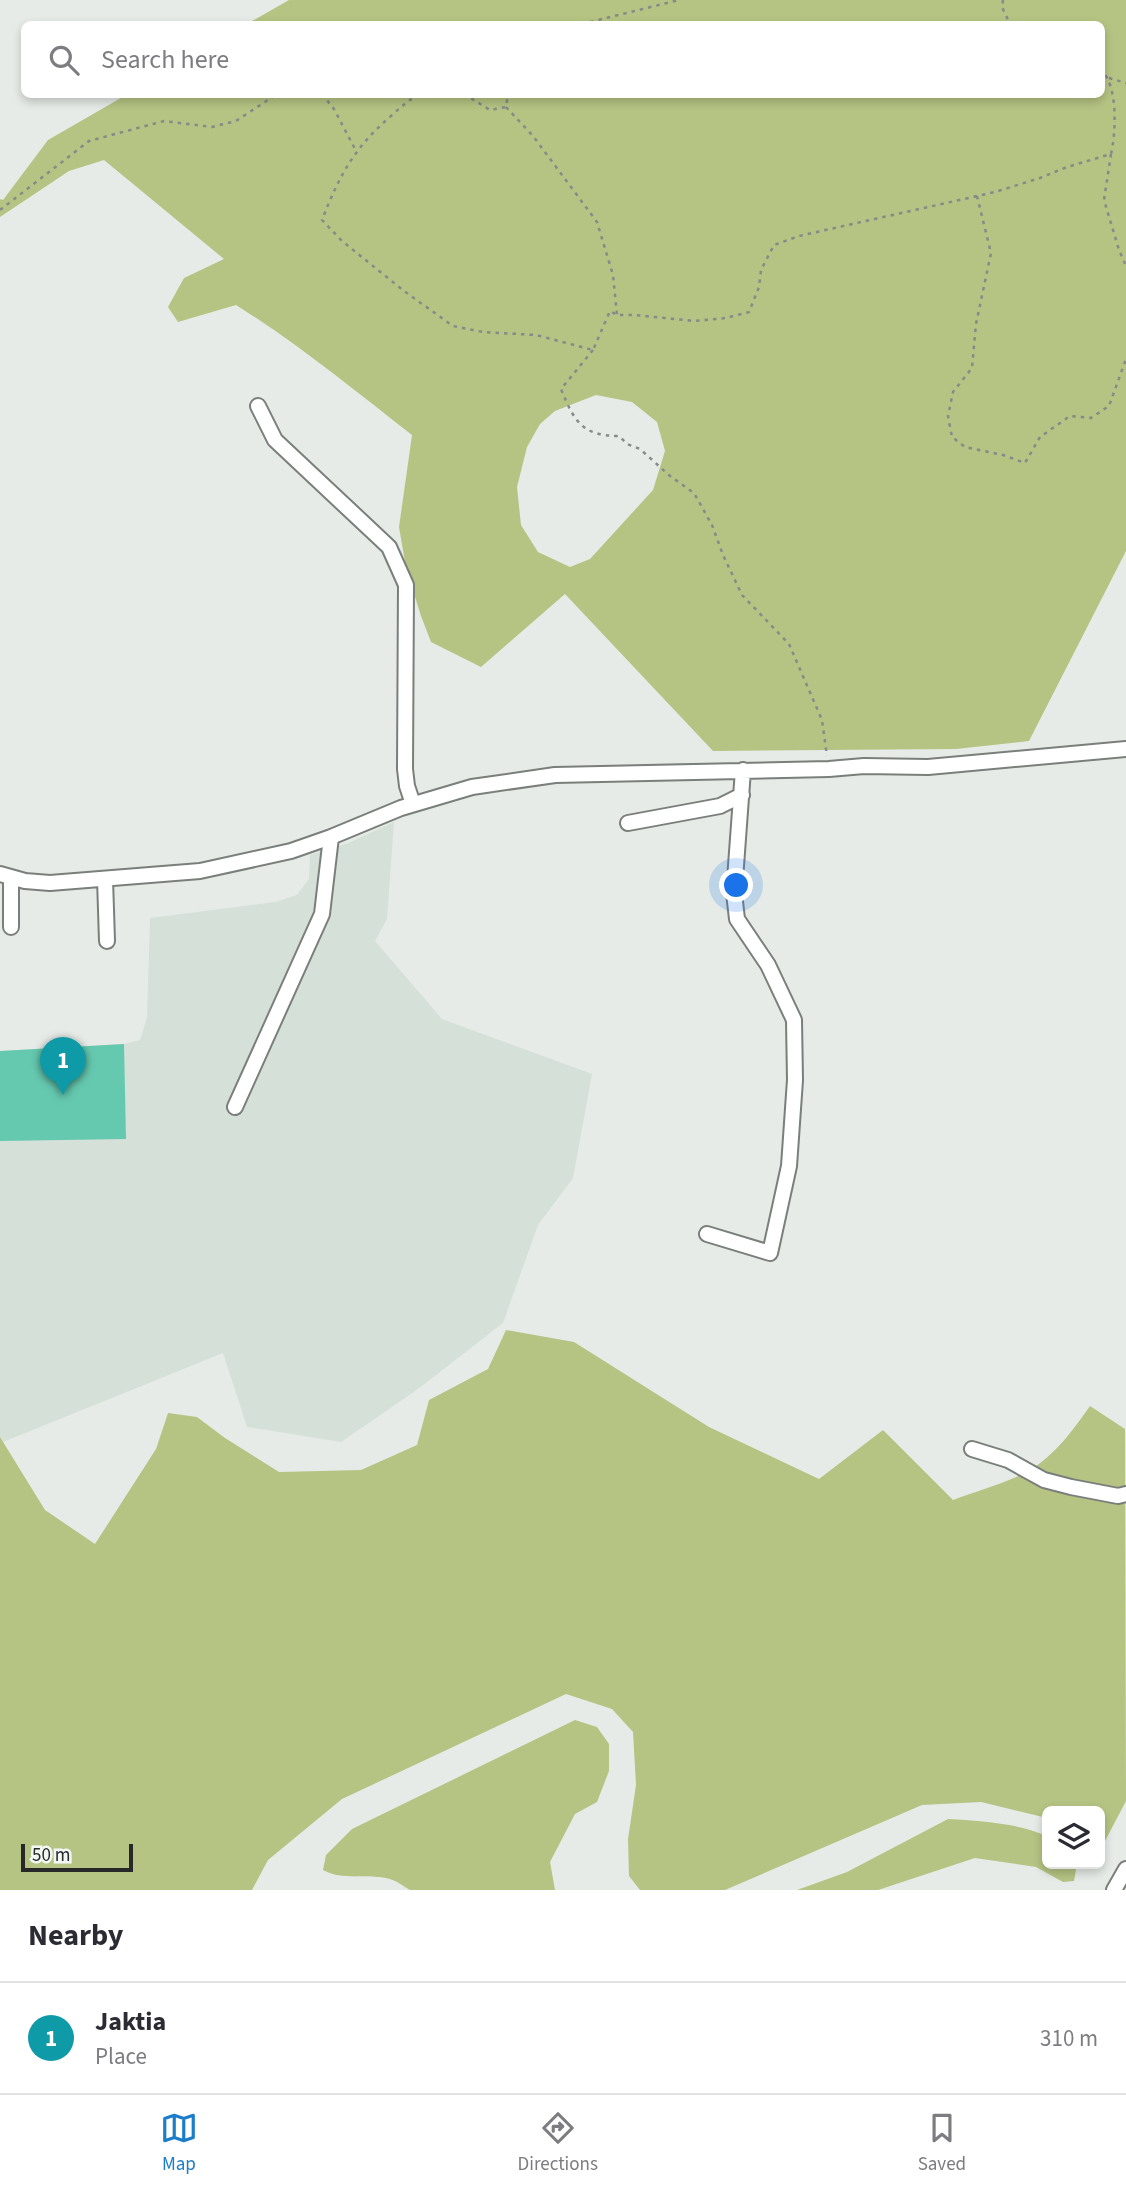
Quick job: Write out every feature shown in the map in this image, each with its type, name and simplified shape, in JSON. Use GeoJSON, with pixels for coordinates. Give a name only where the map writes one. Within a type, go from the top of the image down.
{"type":"FeatureCollection","features":[{"type":"Feature","properties":{"kind":"street"},"geometry":{"type":"LineString","coordinates":[[258,406],[275,440],[389,547],[406,585],[405,769],[407,786],[414,804]]}},
{"type":"Feature","properties":{"kind":"street"},"geometry":{"type":"LineString","coordinates":[[11,927],[6,876],[50,883],[200,871],[291,851],[414,804],[472,787],[555,775],[864,766],[928,767],[1126,749]]}},
{"type":"Feature","properties":{"kind":"street"},"geometry":{"type":"LineString","coordinates":[[707,1234],[770,1253],[789,1166],[795,1080],[794,1020],[768,965],[737,919],[734,893],[743,771]]}},
{"type":"Feature","properties":{"kind":"street"},"geometry":{"type":"LineString","coordinates":[[628,823],[720,806],[742,795]]}},
{"type":"Feature","properties":{"kind":"street"},"geometry":{"type":"LineString","coordinates":[[235,1107],[322,914],[331,837]]}},
{"type":"Feature","properties":{"kind":"street"},"geometry":{"type":"LineString","coordinates":[[106,879],[107,942]]}},
{"type":"Feature","properties":{"kind":"street"},"geometry":{"type":"LineString","coordinates":[[972,1450],[1008,1460],[1044,1480],[1118,1496],[1126,1494]]}},
{"type":"Feature","properties":{"kind":"street"},"geometry":{"type":"LineString","coordinates":[[1114,1890],[1126,1869]]}},
{"type":"Feature","properties":{"kind":"path"},"geometry":{"type":"LineString","coordinates":[[594,21],[679,0]]}},
{"type":"Feature","properties":{"kind":"path"},"geometry":{"type":"LineString","coordinates":[[1003,0],[1002,7],[1009,21]]}},
{"type":"Feature","properties":{"kind":"path"},"geometry":{"type":"LineString","coordinates":[[1105,74],[1126,83]]}},
{"type":"Feature","properties":{"kind":"path"},"geometry":{"type":"LineString","coordinates":[[1108,77],[1116,135],[1104,200],[1126,266]]}},
{"type":"Feature","properties":{"kind":"path"},"geometry":{"type":"LineString","coordinates":[[0,210],[89,141],[164,121],[212,127],[236,121],[272,98]]}},
{"type":"Feature","properties":{"kind":"path"},"geometry":{"type":"LineString","coordinates":[[325,98],[356,150]]}},
{"type":"Feature","properties":{"kind":"path"},"geometry":{"type":"LineString","coordinates":[[412,98],[356,150],[340,175],[322,220],[342,241],[453,326],[536,335],[593,350]]}},
{"type":"Feature","properties":{"kind":"path"},"geometry":{"type":"LineString","coordinates":[[470,98],[490,110],[506,107]]}},
{"type":"Feature","properties":{"kind":"path"},"geometry":{"type":"LineString","coordinates":[[506,107],[507,98]]}},
{"type":"Feature","properties":{"kind":"path"},"geometry":{"type":"LineString","coordinates":[[506,107],[533,136],[597,222],[613,275],[617,315]]}},
{"type":"Feature","properties":{"kind":"path"},"geometry":{"type":"LineString","coordinates":[[829,769],[822,720],[789,644],[742,595],[712,525],[694,493],[640,449],[627,444],[619,436],[604,437],[592,433],[570,411],[561,389],[593,350],[610,311],[617,315],[694,321],[726,318],[749,312],[759,287],[761,270],[774,244],[995,192],[1111,154]]}},
{"type":"Feature","properties":{"kind":"path"},"geometry":{"type":"LineString","coordinates":[[977,196],[990,253],[976,324],[972,368],[953,392],[948,416],[951,437],[965,447],[1025,463],[1040,437],[1070,416],[1091,418],[1109,406],[1126,359]]}},
{"type":"Feature","properties":{"kind":"shaded area"},"geometry":{"type":"Polygon","coordinates":[[[394,822],[387,919],[375,941],[442,1019],[592,1074],[573,1178],[538,1225],[503,1323],[418,1389],[341,1442],[247,1427],[223,1353],[3,1442],[0,1437],[0,1051],[124,1044],[140,1040],[147,1018],[150,918],[275,902],[297,895],[309,879],[310,855],[348,843],[394,822]]]}},
{"type":"Feature","properties":{"kind":"green space"},"geometry":{"type":"Polygon","coordinates":[[[289,0],[1126,0],[1126,551],[1029,741],[956,749],[713,751],[565,594],[481,667],[431,642],[406,568],[399,527],[412,435],[304,351],[236,305],[178,322],[168,307],[184,278],[224,259],[104,160],[69,171],[0,217],[0,199],[3,200],[48,140],[121,98],[1105,98],[1105,21],[252,21],[289,0]],[[596,395],[555,411],[540,424],[527,447],[517,487],[521,525],[538,552],[570,567],[590,559],[653,490],[665,451],[657,422],[632,402],[596,395]]]}},
{"type":"Feature","properties":{"kind":"green space"},"geometry":{"type":"Polygon","coordinates":[[[506,1330],[574,1342],[709,1427],[819,1479],[883,1430],[953,1500],[1013,1478],[1039,1464],[1063,1441],[1090,1406],[1125,1429],[1126,1801],[1105,1841],[1105,1806],[1042,1806],[1042,1817],[981,1802],[922,1805],[725,1890],[640,1890],[629,1876],[628,1839],[636,1785],[633,1732],[612,1709],[566,1694],[342,1799],[268,1860],[252,1890],[0,1890],[0,1437],[45,1510],[95,1544],[156,1449],[168,1413],[197,1417],[279,1472],[361,1470],[417,1445],[429,1400],[488,1369],[506,1330]]]}},
{"type":"Feature","properties":{"kind":"green space"},"geometry":{"type":"Polygon","coordinates":[[[575,1720],[597,1727],[609,1744],[609,1771],[597,1802],[575,1814],[550,1862],[555,1890],[410,1890],[390,1879],[338,1875],[323,1870],[326,1855],[352,1829],[575,1720]]]}},
{"type":"Feature","properties":{"kind":"green space"},"geometry":{"type":"Polygon","coordinates":[[[948,1819],[1011,1825],[1042,1834],[1042,1869],[1076,1869],[1074,1881],[1063,1882],[1036,1867],[975,1858],[878,1890],[797,1890],[847,1872],[948,1819]]]}},
{"type":"Feature","properties":{"kind":"building"},"geometry":{"type":"Polygon","coordinates":[[[124,1044],[126,1139],[0,1141],[0,1051],[124,1044]]]}},
{"type":"Feature","properties":{"kind":"place","name":"Jaktia"},"geometry":{"type":"Point","coordinates":[63,1095]}}]}
